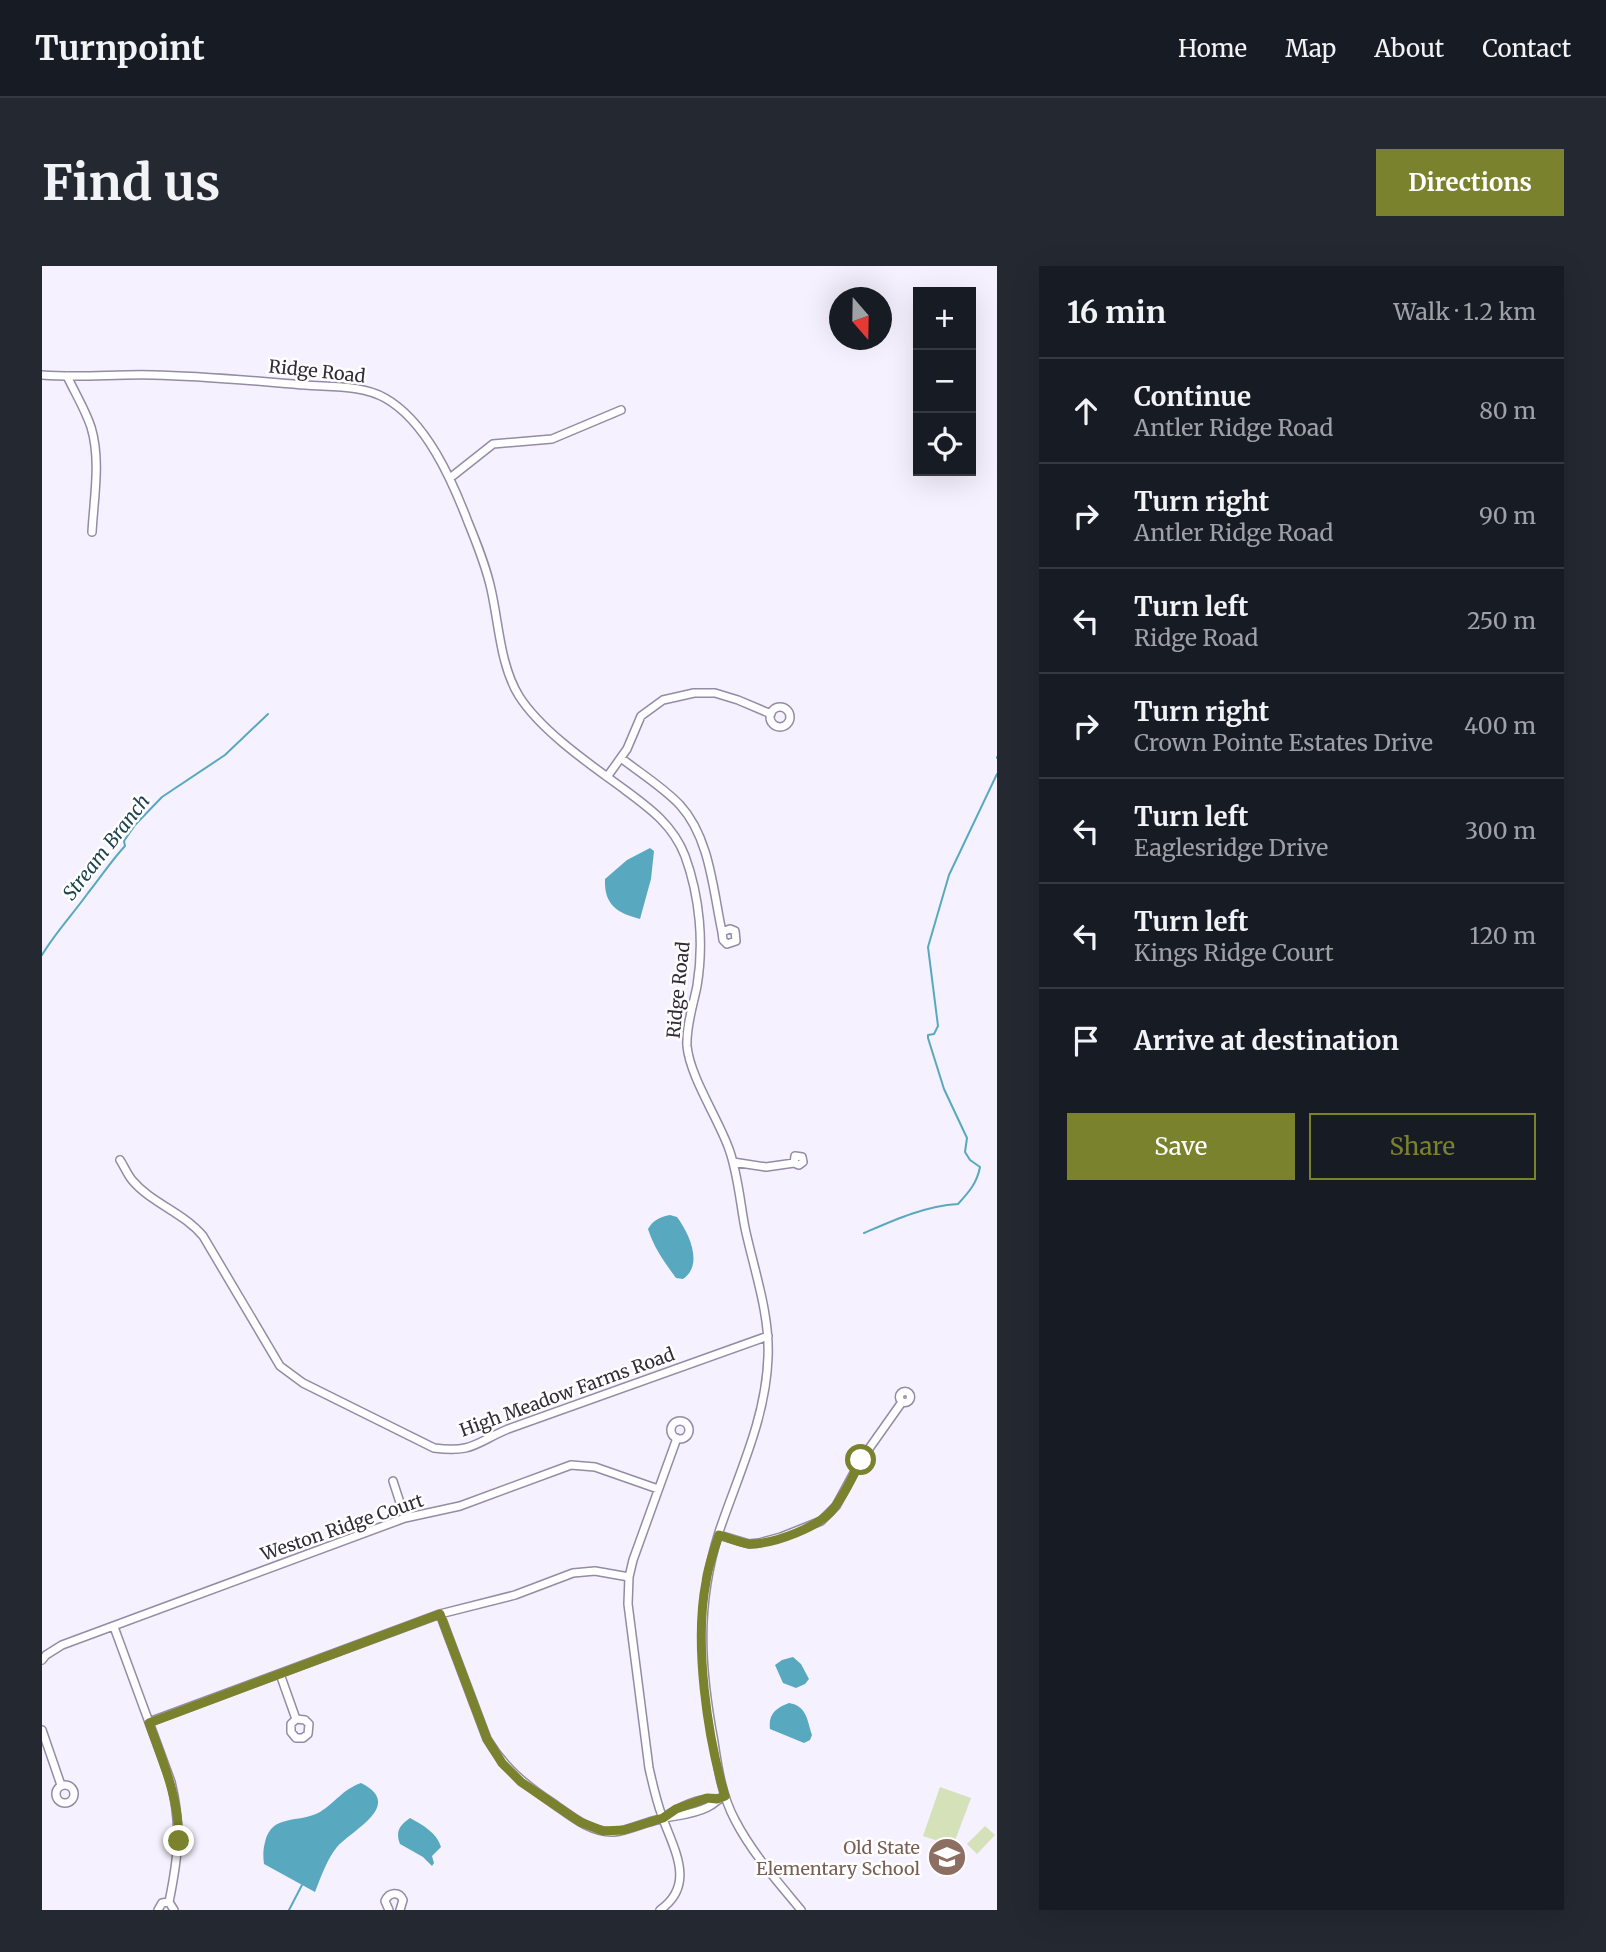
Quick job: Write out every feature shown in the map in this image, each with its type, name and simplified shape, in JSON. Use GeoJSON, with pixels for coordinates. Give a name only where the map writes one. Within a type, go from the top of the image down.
{"type":"FeatureCollection","features":[{"type":"Feature","properties":{"kind":"street","name":"Ridge Road"},"geometry":{"type":"LineString","coordinates":[[42,375],[152,374],[363,390],[384,397],[402,410],[436,453],[450,478],[485,565],[501,644],[515,689],[530,711],[668,825],[683,852],[695,895],[701,957],[687,1044],[695,1075],[712,1108],[733,1162],[768,1336],[767,1384],[761,1412],[706,1581],[702,1630],[709,1715],[725,1796],[733,1816],[745,1837],[801,1910]]}},
{"type":"Feature","properties":{"kind":"street"},"geometry":{"type":"LineString","coordinates":[[67,376],[85,411],[95,446],[97,460],[92,532]]}},
{"type":"Feature","properties":{"kind":"street"},"geometry":{"type":"LineString","coordinates":[[450,478],[493,444],[552,439],[621,410]]}},
{"type":"Feature","properties":{"kind":"street"},"geometry":{"type":"LineString","coordinates":[[607,777],[621,758],[641,716],[655,704],[673,696],[715,693],[771,714]]}},
{"type":"Feature","properties":{"kind":"street"},"geometry":{"type":"LineString","coordinates":[[621,758],[669,796],[691,820],[702,841],[722,932]]}},
{"type":"Feature","properties":{"kind":"street","name":"High Meadow Farms Road"},"geometry":{"type":"LineString","coordinates":[[120,1160],[130,1178],[141,1189],[194,1224],[279,1366],[303,1384],[434,1448],[457,1450],[477,1446],[508,1429],[768,1336]]}},
{"type":"Feature","properties":{"kind":"street"},"geometry":{"type":"LineString","coordinates":[[733,1162],[766,1167],[794,1163]]}},
{"type":"Feature","properties":{"kind":"street"},"geometry":{"type":"LineString","coordinates":[[719,1535],[749,1544],[759,1543],[794,1533],[821,1521],[836,1506],[861,1460],[902,1402]]}},
{"type":"Feature","properties":{"kind":"street"},"geometry":{"type":"LineString","coordinates":[[660,1910],[668,1903],[680,1878],[678,1856],[663,1818],[649,1768],[628,1610],[629,1577],[677,1438]]}},
{"type":"Feature","properties":{"kind":"street","name":"Weston Ridge Court"},"geometry":{"type":"LineString","coordinates":[[42,1660],[62,1645],[405,1518],[460,1506],[571,1465],[595,1467],[658,1489]]}},
{"type":"Feature","properties":{"kind":"street"},"geometry":{"type":"LineString","coordinates":[[393,1481],[405,1518]]}},
{"type":"Feature","properties":{"kind":"street"},"geometry":{"type":"LineString","coordinates":[[149,1723],[440,1614],[506,1598],[573,1573],[595,1571],[629,1577]]}},
{"type":"Feature","properties":{"kind":"street"},"geometry":{"type":"LineString","coordinates":[[440,1614],[487,1739],[502,1763],[521,1782],[580,1822],[603,1831],[624,1830],[663,1818],[681,1817],[711,1806],[717,1799],[725,1796]]}},
{"type":"Feature","properties":{"kind":"street"},"geometry":{"type":"LineString","coordinates":[[114,1627],[171,1783],[178,1818],[177,1863],[169,1902],[174,1910]]}},
{"type":"Feature","properties":{"kind":"street"},"geometry":{"type":"LineString","coordinates":[[280,1674],[296,1719]]}},
{"type":"Feature","properties":{"kind":"street"},"geometry":{"type":"LineString","coordinates":[[42,1730],[61,1785]]}},
{"type":"Feature","properties":{"kind":"street"},"geometry":{"type":"LineString","coordinates":[[389,1910],[385,1901],[393,1893],[400,1895],[403,1900],[400,1910]]}},
{"type":"Feature","properties":{"kind":"street"},"geometry":{"type":"LineString","coordinates":[[158,1910],[162,1903],[169,1902]]}},
{"type":"Feature","properties":{"kind":"green space"},"geometry":{"type":"Polygon","coordinates":[[[940,1787],[971,1798],[953,1846],[923,1836],[940,1787]]]}},
{"type":"Feature","properties":{"kind":"green space"},"geometry":{"type":"Polygon","coordinates":[[[985,1826],[995,1835],[977,1854],[967,1844],[985,1826]]]}},
{"type":"Feature","properties":{"kind":"water"},"geometry":{"type":"Polygon","coordinates":[[[650,848],[654,851],[651,879],[640,919],[624,914],[613,906],[607,895],[605,879],[627,860],[650,848]]]}},
{"type":"Feature","properties":{"kind":"water"},"geometry":{"type":"Polygon","coordinates":[[[670,1215],[677,1217],[682,1224],[692,1249],[693,1266],[683,1279],[676,1278],[668,1267],[648,1229],[657,1219],[670,1215]]]}},
{"type":"Feature","properties":{"kind":"water"},"geometry":{"type":"Polygon","coordinates":[[[793,1657],[801,1664],[809,1679],[796,1688],[783,1683],[775,1665],[793,1657]]]}},
{"type":"Feature","properties":{"kind":"water"},"geometry":{"type":"Polygon","coordinates":[[[789,1703],[803,1710],[807,1719],[812,1735],[810,1740],[804,1743],[770,1729],[770,1719],[774,1712],[789,1703]]]}},
{"type":"Feature","properties":{"kind":"water"},"geometry":{"type":"Polygon","coordinates":[[[361,1783],[373,1791],[378,1800],[377,1808],[363,1825],[333,1852],[315,1892],[264,1864],[265,1842],[273,1827],[320,1812],[361,1783]]]}},
{"type":"Feature","properties":{"kind":"water"},"geometry":{"type":"Polygon","coordinates":[[[410,1818],[429,1830],[439,1842],[441,1847],[432,1856],[432,1866],[423,1857],[400,1844],[399,1829],[410,1818]]]}},
{"type":"Feature","properties":{"kind":"waterway","name":"Stream Branch"},"geometry":{"type":"LineString","coordinates":[[42,955],[125,846],[124,841],[135,825],[162,797],[225,755],[268,714]]}},
{"type":"Feature","properties":{"kind":"waterway"},"geometry":{"type":"LineString","coordinates":[[864,1233],[922,1211],[958,1204],[979,1173],[980,1167],[970,1160],[965,1152],[967,1138],[944,1089],[928,1038],[938,1026],[928,947],[949,875],[997,774]]}},
{"type":"Feature","properties":{"kind":"waterway"},"geometry":{"type":"LineString","coordinates":[[289,1910],[302,1885]]}},
{"type":"Feature","properties":{"kind":"place","name":"Old State Elementary School"},"geometry":{"type":"Point","coordinates":[947,1857]}},
{"type":"Feature","properties":{"kind":"route"},"geometry":{"type":"LineString","coordinates":[[179,1841],[176,1801],[149,1723],[440,1614],[487,1739],[494,1751],[521,1782],[580,1822],[592,1828],[613,1832],[663,1818],[676,1809],[707,1798],[725,1796],[705,1688],[702,1630],[706,1581],[719,1535],[749,1544],[759,1543],[821,1521],[836,1506],[861,1460]]}}]}
